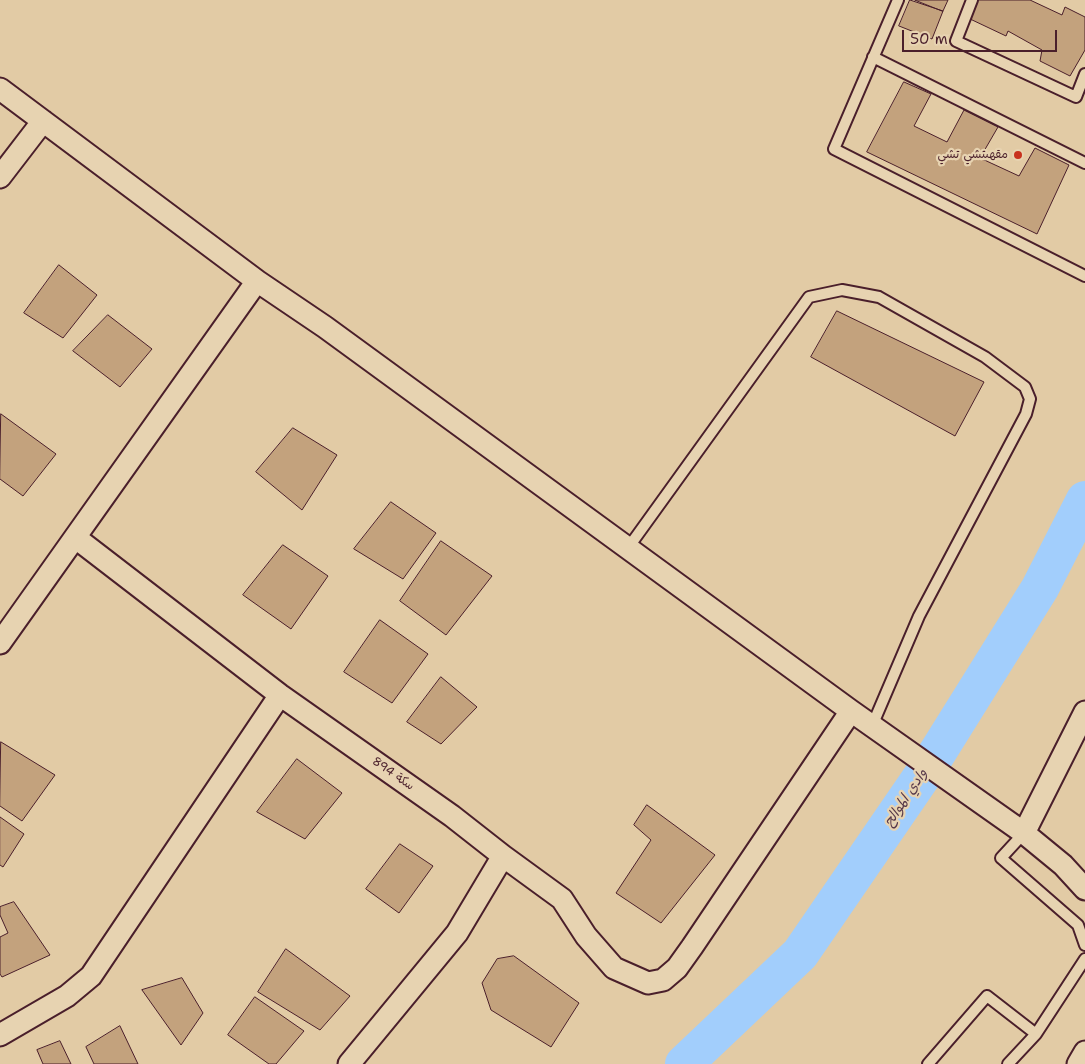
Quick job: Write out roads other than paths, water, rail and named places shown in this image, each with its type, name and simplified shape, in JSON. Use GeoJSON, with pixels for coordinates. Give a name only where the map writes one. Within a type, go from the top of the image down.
{"type":"FeatureCollection","features":[{"type":"Feature","properties":{"kind":"street"},"geometry":{"type":"LineString","coordinates":[[0,89],[257,281],[325,327],[851,711],[1024,833],[1063,865],[1085,889]]}},
{"type":"Feature","properties":{"kind":"street"},"geometry":{"type":"LineString","coordinates":[[0,177],[43,121]]}},
{"type":"Feature","properties":{"kind":"street"},"geometry":{"type":"LineString","coordinates":[[0,643],[257,281]]}},
{"type":"Feature","properties":{"kind":"street","name":"سكة 894"},"geometry":{"type":"LineString","coordinates":[[76,538],[280,694],[452,816],[562,899],[586,936],[614,968],[648,983],[663,980],[677,968],[851,711]]}},
{"type":"Feature","properties":{"kind":"street"},"geometry":{"type":"LineString","coordinates":[[0,1034],[67,996],[91,976],[280,694]]}},
{"type":"Feature","properties":{"kind":"street"},"geometry":{"type":"LineString","coordinates":[[1024,833],[1085,712]]}},
{"type":"Feature","properties":{"kind":"street"},"geometry":{"type":"LineString","coordinates":[[349,1064],[457,932],[503,856]]}},
{"type":"Feature","properties":{"kind":"street"},"geometry":{"type":"LineString","coordinates":[[1063,865],[1085,873]]}},
{"type":"Feature","properties":{"kind":"street"},"geometry":{"type":"LineString","coordinates":[[1078,1064],[1085,1052]]}},
{"type":"Feature","properties":{"kind":"lane"},"geometry":{"type":"LineString","coordinates":[[898,0],[834,149],[1085,276]]}},
{"type":"Feature","properties":{"kind":"lane"},"geometry":{"type":"LineString","coordinates":[[972,0],[956,41],[1076,97],[1085,74]]}},
{"type":"Feature","properties":{"kind":"lane"},"geometry":{"type":"LineString","coordinates":[[874,57],[1085,163]]}},
{"type":"Feature","properties":{"kind":"lane"},"geometry":{"type":"LineString","coordinates":[[628,548],[809,298],[842,290],[878,298],[985,357],[1025,388],[1030,400],[1026,414],[919,616],[872,726]]}},
{"type":"Feature","properties":{"kind":"lane"},"geometry":{"type":"LineString","coordinates":[[1024,833],[1001,858],[1078,925],[1085,946]]}},
{"type":"Feature","properties":{"kind":"lane"},"geometry":{"type":"LineString","coordinates":[[1008,1064],[1036,1034],[1085,960]]}},
{"type":"Feature","properties":{"kind":"lane"},"geometry":{"type":"LineString","coordinates":[[928,1064],[987,996],[1036,1034]]}},
{"type":"Feature","properties":{"kind":"waterway","name":"وادي الموالح"},"geometry":{"type":"LineString","coordinates":[[684,1064],[800,954],[929,766],[1040,588],[1085,500]]}},
{"type":"Feature","properties":{"kind":"place","name":"مقهىتشي تشي"},"geometry":{"type":"Point","coordinates":[1018,155]}}]}
